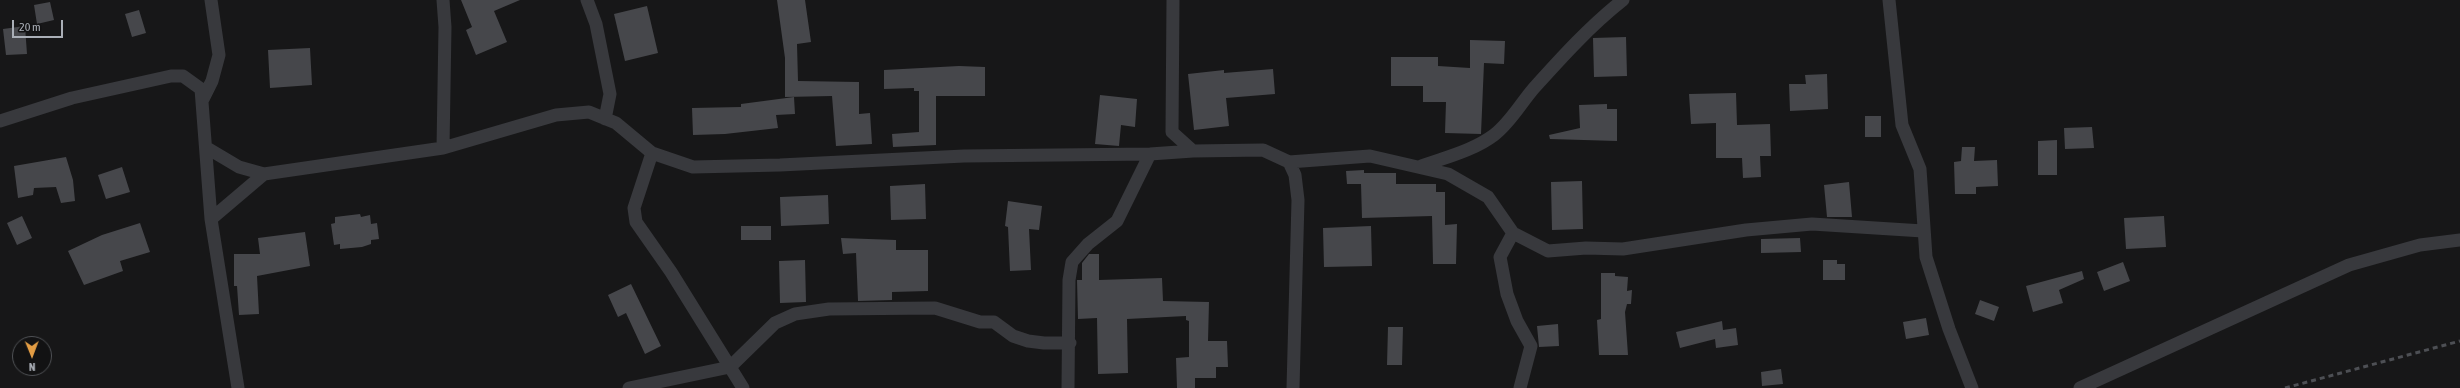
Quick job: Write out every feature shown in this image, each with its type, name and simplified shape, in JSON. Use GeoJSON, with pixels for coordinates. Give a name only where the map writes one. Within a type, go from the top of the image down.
{"type":"FeatureCollection","features":[{"type":"Feature","properties":{"kind":"street"},"geometry":{"type":"LineString","coordinates":[[203,99],[212,81],[219,55],[211,0]]}},
{"type":"Feature","properties":{"kind":"street"},"geometry":{"type":"LineString","coordinates":[[443,0],[445,27],[444,148]]}},
{"type":"Feature","properties":{"kind":"street"},"geometry":{"type":"LineString","coordinates":[[587,0],[596,24],[610,94],[605,119]]}},
{"type":"Feature","properties":{"kind":"street"},"geometry":{"type":"LineString","coordinates":[[1173,0],[1172,132],[1193,151]]}},
{"type":"Feature","properties":{"kind":"street"},"geometry":{"type":"LineString","coordinates":[[1419,167],[1469,149],[1495,135],[1534,88],[1580,39],[1601,18],[1623,0]]}},
{"type":"Feature","properties":{"kind":"street"},"geometry":{"type":"LineString","coordinates":[[1889,0],[1902,125],[1920,169],[1923,231],[1926,257],[1946,322],[1972,388]]}},
{"type":"Feature","properties":{"kind":"street"},"geometry":{"type":"LineString","coordinates":[[0,121],[72,98],[171,76],[183,76],[194,82],[201,89],[207,148],[211,219],[238,388]]}},
{"type":"Feature","properties":{"kind":"street"},"geometry":{"type":"LineString","coordinates":[[207,148],[239,167],[264,174],[444,148],[556,115],[589,112],[616,123],[652,153],[693,167],[780,166],[964,156],[1150,154],[1193,151],[1263,150],[1290,162],[1370,156],[1448,174],[1488,197],[1513,233],[1548,251],[1586,248],[1622,249],[1746,230],[1812,224],[1923,231]]}},
{"type":"Feature","properties":{"kind":"street"},"geometry":{"type":"LineString","coordinates":[[652,153],[634,208],[636,222],[743,388]]}},
{"type":"Feature","properties":{"kind":"street"},"geometry":{"type":"LineString","coordinates":[[1068,388],[1070,343],[1068,280],[1072,262],[1088,244],[1117,220],[1150,154]]}},
{"type":"Feature","properties":{"kind":"street"},"geometry":{"type":"LineString","coordinates":[[1290,162],[1295,175],[1298,200],[1293,388]]}},
{"type":"Feature","properties":{"kind":"street"},"geometry":{"type":"LineString","coordinates":[[211,219],[264,174]]}},
{"type":"Feature","properties":{"kind":"street"},"geometry":{"type":"LineString","coordinates":[[1513,233],[1500,257],[1507,294],[1517,322],[1531,346],[1520,388]]}},
{"type":"Feature","properties":{"kind":"street"},"geometry":{"type":"LineString","coordinates":[[2080,388],[2349,265],[2420,245],[2460,240]]}},
{"type":"Feature","properties":{"kind":"street"},"geometry":{"type":"LineString","coordinates":[[629,388],[730,367],[776,323],[795,314],[829,309],[935,308],[980,322],[994,322],[1013,336],[1028,341],[1044,343],[1070,343]]}},
{"type":"Feature","properties":{"kind":"building"},"geometry":{"type":"Polygon","coordinates":[[[461,0],[520,0],[494,11],[507,42],[476,55],[466,30],[472,27],[461,0]]]}},
{"type":"Feature","properties":{"kind":"building"},"geometry":{"type":"Polygon","coordinates":[[[777,0],[805,0],[811,42],[797,44],[798,81],[859,82],[859,114],[870,113],[872,144],[836,146],[832,96],[785,97],[785,58],[777,0]]]}},
{"type":"Feature","properties":{"kind":"building"},"geometry":{"type":"Polygon","coordinates":[[[50,2],[54,20],[37,24],[34,5],[50,2]]]}},
{"type":"Feature","properties":{"kind":"building"},"geometry":{"type":"Polygon","coordinates":[[[647,6],[658,53],[625,61],[614,14],[647,6]]]}},
{"type":"Feature","properties":{"kind":"building"},"geometry":{"type":"Polygon","coordinates":[[[139,10],[146,33],[132,37],[125,14],[139,10]]]}},
{"type":"Feature","properties":{"kind":"building"},"geometry":{"type":"Polygon","coordinates":[[[25,26],[27,54],[6,55],[3,29],[25,26]]]}},
{"type":"Feature","properties":{"kind":"building"},"geometry":{"type":"Polygon","coordinates":[[[1626,37],[1627,76],[1594,77],[1593,38],[1626,37]]]}},
{"type":"Feature","properties":{"kind":"building"},"geometry":{"type":"Polygon","coordinates":[[[1470,40],[1505,41],[1504,64],[1484,63],[1481,134],[1445,133],[1446,102],[1423,102],[1423,86],[1391,86],[1391,57],[1438,57],[1438,66],[1470,68],[1470,40]]]}},
{"type":"Feature","properties":{"kind":"building"},"geometry":{"type":"Polygon","coordinates":[[[310,48],[312,85],[270,88],[268,50],[310,48]]]}},
{"type":"Feature","properties":{"kind":"building"},"geometry":{"type":"Polygon","coordinates":[[[959,66],[985,67],[985,96],[936,96],[936,145],[893,147],[892,134],[919,132],[919,91],[914,91],[914,88],[884,89],[884,70],[959,66]]]}},
{"type":"Feature","properties":{"kind":"building"},"geometry":{"type":"Polygon","coordinates":[[[1273,69],[1275,94],[1226,98],[1229,126],[1194,130],[1188,74],[1224,70],[1224,73],[1273,69]]]}},
{"type":"Feature","properties":{"kind":"building"},"geometry":{"type":"Polygon","coordinates":[[[1827,74],[1828,109],[1790,111],[1789,84],[1806,84],[1805,75],[1827,74]]]}},
{"type":"Feature","properties":{"kind":"building"},"geometry":{"type":"Polygon","coordinates":[[[1736,93],[1737,125],[1770,124],[1771,156],[1760,156],[1761,177],[1743,178],[1742,158],[1716,158],[1716,123],[1691,124],[1689,94],[1736,93]]]}},
{"type":"Feature","properties":{"kind":"building"},"geometry":{"type":"Polygon","coordinates":[[[1100,95],[1137,99],[1135,127],[1121,125],[1119,146],[1095,144],[1100,95]]]}},
{"type":"Feature","properties":{"kind":"building"},"geometry":{"type":"Polygon","coordinates":[[[794,97],[795,114],[776,115],[778,128],[725,134],[693,135],[692,108],[741,107],[741,104],[794,97]]]}},
{"type":"Feature","properties":{"kind":"building"},"geometry":{"type":"Polygon","coordinates":[[[1607,104],[1607,109],[1617,109],[1617,141],[1550,139],[1549,135],[1580,128],[1579,105],[1607,104]]]}},
{"type":"Feature","properties":{"kind":"building"},"geometry":{"type":"Polygon","coordinates":[[[1865,116],[1881,116],[1881,137],[1865,137],[1865,116]]]}},
{"type":"Feature","properties":{"kind":"building"},"geometry":{"type":"Polygon","coordinates":[[[2092,127],[2094,148],[2065,149],[2064,128],[2092,127]]]}},
{"type":"Feature","properties":{"kind":"building"},"geometry":{"type":"Polygon","coordinates":[[[2057,140],[2057,175],[2038,175],[2038,141],[2057,140]]]}},
{"type":"Feature","properties":{"kind":"building"},"geometry":{"type":"Polygon","coordinates":[[[1962,147],[1975,147],[1974,161],[1997,160],[1998,186],[1976,187],[1976,194],[1955,194],[1954,162],[1961,161],[1962,147]]]}},
{"type":"Feature","properties":{"kind":"building"},"geometry":{"type":"Polygon","coordinates":[[[66,157],[73,180],[75,201],[61,203],[56,187],[34,188],[33,195],[18,198],[14,166],[66,157]]]}},
{"type":"Feature","properties":{"kind":"building"},"geometry":{"type":"Polygon","coordinates":[[[122,167],[130,192],[106,199],[98,175],[122,167]]]}},
{"type":"Feature","properties":{"kind":"building"},"geometry":{"type":"Polygon","coordinates":[[[1364,170],[1364,173],[1396,173],[1396,184],[1436,184],[1436,192],[1445,192],[1445,225],[1457,224],[1456,264],[1433,264],[1432,216],[1362,218],[1361,184],[1347,184],[1346,171],[1364,170]]]}},
{"type":"Feature","properties":{"kind":"building"},"geometry":{"type":"Polygon","coordinates":[[[1582,181],[1583,229],[1552,230],[1551,182],[1582,181]]]}},
{"type":"Feature","properties":{"kind":"building"},"geometry":{"type":"Polygon","coordinates":[[[1849,182],[1852,217],[1827,217],[1824,185],[1849,182]]]}},
{"type":"Feature","properties":{"kind":"building"},"geometry":{"type":"Polygon","coordinates":[[[925,184],[926,219],[891,220],[890,186],[925,184]]]}},
{"type":"Feature","properties":{"kind":"building"},"geometry":{"type":"Polygon","coordinates":[[[828,195],[829,224],[781,226],[780,197],[828,195]]]}},
{"type":"Feature","properties":{"kind":"building"},"geometry":{"type":"Polygon","coordinates":[[[1008,201],[1042,206],[1039,230],[1029,229],[1031,270],[1010,271],[1008,227],[1005,226],[1008,201]]]}},
{"type":"Feature","properties":{"kind":"building"},"geometry":{"type":"Polygon","coordinates":[[[360,214],[361,217],[370,215],[371,224],[377,223],[379,239],[371,240],[371,244],[362,247],[340,249],[340,244],[334,245],[331,224],[335,223],[335,217],[360,214]]]}},
{"type":"Feature","properties":{"kind":"building"},"geometry":{"type":"Polygon","coordinates":[[[22,216],[32,238],[17,245],[7,223],[22,216]]]}},
{"type":"Feature","properties":{"kind":"building"},"geometry":{"type":"Polygon","coordinates":[[[2164,216],[2166,247],[2126,249],[2124,218],[2164,216]]]}},
{"type":"Feature","properties":{"kind":"building"},"geometry":{"type":"Polygon","coordinates":[[[140,223],[150,252],[120,261],[123,271],[84,285],[68,251],[102,235],[140,223]]]}},
{"type":"Feature","properties":{"kind":"building"},"geometry":{"type":"Polygon","coordinates":[[[741,226],[771,226],[771,240],[741,240],[741,226]]]}},
{"type":"Feature","properties":{"kind":"building"},"geometry":{"type":"Polygon","coordinates":[[[1371,226],[1372,266],[1324,267],[1323,228],[1371,226]]]}},
{"type":"Feature","properties":{"kind":"building"},"geometry":{"type":"Polygon","coordinates":[[[305,232],[310,266],[257,276],[259,314],[239,315],[237,286],[234,286],[234,254],[260,254],[258,238],[305,232]]]}},
{"type":"Feature","properties":{"kind":"building"},"geometry":{"type":"Polygon","coordinates":[[[841,238],[896,240],[896,250],[928,250],[928,291],[892,292],[892,300],[858,301],[856,253],[843,254],[841,238]]]}},
{"type":"Feature","properties":{"kind":"building"},"geometry":{"type":"Polygon","coordinates":[[[1800,238],[1801,252],[1761,253],[1761,239],[1800,238]]]}},
{"type":"Feature","properties":{"kind":"building"},"geometry":{"type":"Polygon","coordinates":[[[1089,254],[1099,254],[1099,280],[1162,278],[1163,301],[1209,302],[1208,341],[1227,341],[1228,367],[1216,367],[1216,378],[1195,378],[1195,388],[1177,388],[1176,358],[1189,357],[1189,321],[1186,320],[1186,316],[1127,319],[1128,373],[1098,374],[1097,318],[1078,319],[1077,280],[1082,280],[1082,263],[1089,254]]]}},
{"type":"Feature","properties":{"kind":"building"},"geometry":{"type":"Polygon","coordinates":[[[805,260],[806,302],[780,303],[779,261],[805,260]]]}},
{"type":"Feature","properties":{"kind":"building"},"geometry":{"type":"Polygon","coordinates":[[[1823,260],[1837,260],[1837,264],[1845,264],[1845,280],[1823,280],[1823,260]]]}},
{"type":"Feature","properties":{"kind":"building"},"geometry":{"type":"Polygon","coordinates":[[[2123,262],[2130,281],[2104,291],[2097,272],[2123,262]]]}},
{"type":"Feature","properties":{"kind":"building"},"geometry":{"type":"Polygon","coordinates":[[[2082,271],[2084,279],[2059,290],[2063,303],[2033,312],[2026,286],[2082,271]]]}},
{"type":"Feature","properties":{"kind":"building"},"geometry":{"type":"Polygon","coordinates":[[[1601,273],[1615,273],[1615,276],[1628,277],[1627,291],[1632,290],[1631,304],[1627,304],[1625,312],[1628,355],[1599,355],[1597,320],[1601,319],[1601,273]]]}},
{"type":"Feature","properties":{"kind":"building"},"geometry":{"type":"Polygon","coordinates":[[[631,284],[661,346],[645,354],[626,313],[618,317],[608,295],[631,284]]]}},
{"type":"Feature","properties":{"kind":"building"},"geometry":{"type":"Polygon","coordinates":[[[1980,300],[1999,307],[1994,321],[1975,314],[1980,300]]]}},
{"type":"Feature","properties":{"kind":"building"},"geometry":{"type":"Polygon","coordinates":[[[1926,318],[1929,335],[1906,339],[1903,322],[1926,318]]]}},
{"type":"Feature","properties":{"kind":"building"},"geometry":{"type":"Polygon","coordinates":[[[1722,321],[1723,330],[1736,328],[1738,345],[1716,348],[1715,339],[1680,348],[1676,332],[1722,321]]]}},
{"type":"Feature","properties":{"kind":"building"},"geometry":{"type":"Polygon","coordinates":[[[1558,324],[1559,346],[1539,347],[1537,326],[1558,324]]]}},
{"type":"Feature","properties":{"kind":"building"},"geometry":{"type":"Polygon","coordinates":[[[1388,327],[1403,327],[1402,365],[1387,365],[1388,327]]]}},
{"type":"Feature","properties":{"kind":"building"},"geometry":{"type":"Polygon","coordinates":[[[1781,369],[1783,384],[1762,386],[1761,372],[1781,369]]]}},
{"type":"Feature","properties":{"kind":"railway"},"geometry":{"type":"LineString","coordinates":[[2285,388],[2460,341]]}}]}
